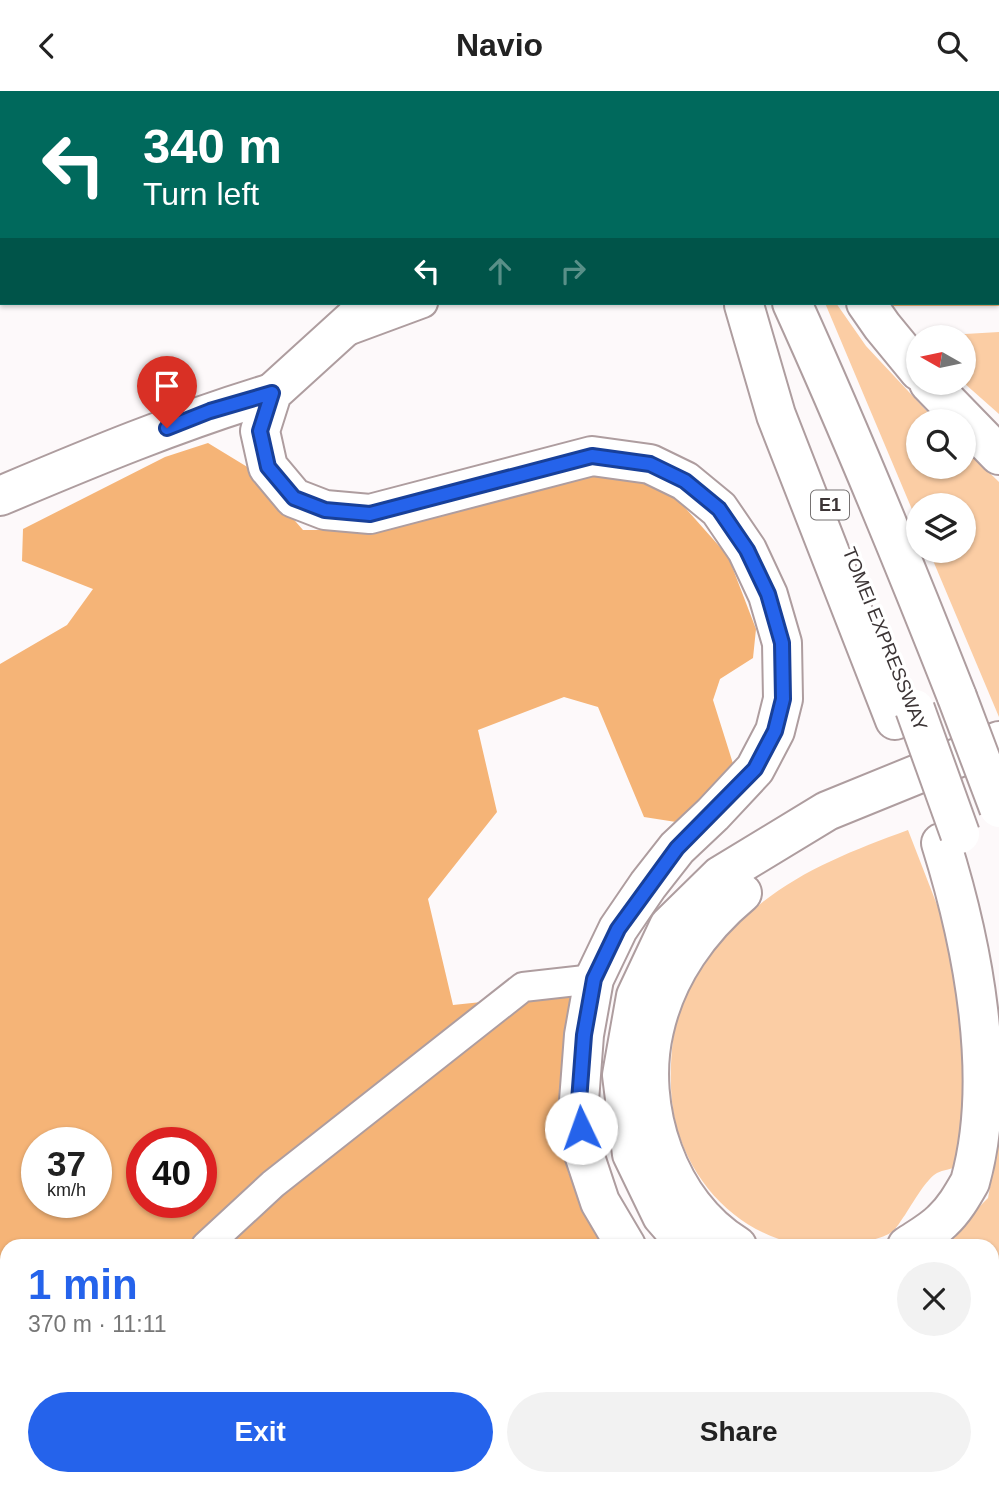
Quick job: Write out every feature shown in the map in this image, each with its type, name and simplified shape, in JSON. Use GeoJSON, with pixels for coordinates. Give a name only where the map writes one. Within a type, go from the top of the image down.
{"type":"FeatureCollection","features":[{"type":"Feature","properties":{"kind":"main road"},"geometry":{"type":"LineString","coordinates":[[0,496],[210,411],[272,393],[368,305]]}},
{"type":"Feature","properties":{"kind":"main road","name":"TOMEI EXPRESSWAY"},"geometry":{"type":"LineString","coordinates":[[743,305],[905,714],[950,839],[999,941]]}},
{"type":"Feature","properties":{"kind":"main road","name":"E1"},"geometry":{"type":"LineString","coordinates":[[793,305],[897,545],[999,808]]}},
{"type":"Feature","properties":{"kind":"main road"},"geometry":{"type":"LineString","coordinates":[[867,305],[906,355]]}},
{"type":"Feature","properties":{"kind":"main road"},"geometry":{"type":"LineString","coordinates":[[272,393],[260,431],[268,467],[294,498],[325,510],[370,514],[592,456],[650,464],[685,481],[719,509],[747,550],[768,594],[782,643],[783,699],[775,731],[755,769],[677,848],[648,885],[618,929],[594,979],[584,1035],[579,1101],[584,1154],[600,1202],[622,1239]]}},
{"type":"Feature","properties":{"kind":"main road"},"geometry":{"type":"LineString","coordinates":[[941,395],[999,455]]}},
{"type":"Feature","properties":{"kind":"main road"},"geometry":{"type":"LineString","coordinates":[[682,1239],[662,1216],[632,1154],[622,1075],[636,996],[669,926],[720,876],[827,811],[999,741]]}},
{"type":"Feature","properties":{"kind":"main road"},"geometry":{"type":"LineString","coordinates":[[728,1239],[706,1222],[672,1175],[659,1141],[652,1110],[649,1068],[654,1030],[666,993],[681,962],[702,932],[726,906],[754,883],[792,859],[835,836],[890,812],[999,771]]}},
{"type":"Feature","properties":{"kind":"main road"},"geometry":{"type":"LineString","coordinates":[[917,1239],[942,1221],[960,1200],[985,1145],[991,1111],[991,1036],[950,839]]}},
{"type":"Feature","properties":{"kind":"street"},"geometry":{"type":"LineString","coordinates":[[337,335],[418,305]]}},
{"type":"Feature","properties":{"kind":"street"},"geometry":{"type":"LineString","coordinates":[[214,1239],[273,1184],[523,987],[594,979]]}},
{"type":"Feature","properties":{"kind":"shaded area"},"geometry":{"type":"Polygon","coordinates":[[[826,305],[837,305],[866,346],[906,389],[906,395],[912,395],[925,409],[906,409],[906,479],[976,479],[976,460],[999,482],[999,717],[934,563],[976,563],[976,493],[906,493],[906,495],[826,305]]]}},
{"type":"Feature","properties":{"kind":"shaded area"},"geometry":{"type":"Polygon","coordinates":[[[890,305],[999,305],[999,306],[890,305]]]}},
{"type":"Feature","properties":{"kind":"shaded area"},"geometry":{"type":"Polygon","coordinates":[[[999,332],[999,414],[976,394],[976,333],[999,332]]]}},
{"type":"Feature","properties":{"kind":"shaded area"},"geometry":{"type":"Polygon","coordinates":[[[208,443],[249,468],[303,530],[352,530],[586,468],[664,484],[728,556],[756,629],[753,658],[720,679],[713,700],[735,770],[676,822],[644,817],[598,707],[564,697],[478,730],[497,812],[428,899],[453,1005],[579,992],[568,1172],[604,1239],[0,1239],[0,664],[67,625],[93,589],[22,561],[23,529],[165,457],[208,443]]]}},
{"type":"Feature","properties":{"kind":"shaded area"},"geometry":{"type":"Polygon","coordinates":[[[908,830],[951,941],[971,1055],[957,1167],[933,1176],[892,1232],[876,1239],[780,1239],[762,1232],[738,1217],[717,1198],[699,1176],[685,1150],[675,1121],[671,1088],[676,1021],[689,990],[715,948],[753,910],[793,881],[860,848],[908,830]]]}},
{"type":"Feature","properties":{"kind":"shaded area"},"geometry":{"type":"Polygon","coordinates":[[[999,1138],[999,1239],[950,1239],[988,1198],[999,1138]]]}},
{"type":"Feature","properties":{"kind":"route"},"geometry":{"type":"LineString","coordinates":[[167,428],[210,411],[272,393],[260,431],[268,467],[294,498],[325,510],[370,514],[592,456],[650,464],[685,481],[719,509],[747,550],[768,594],[782,643],[783,699],[775,731],[755,769],[677,848],[618,929],[594,979],[584,1035],[579,1101],[581,1128]]}}]}
